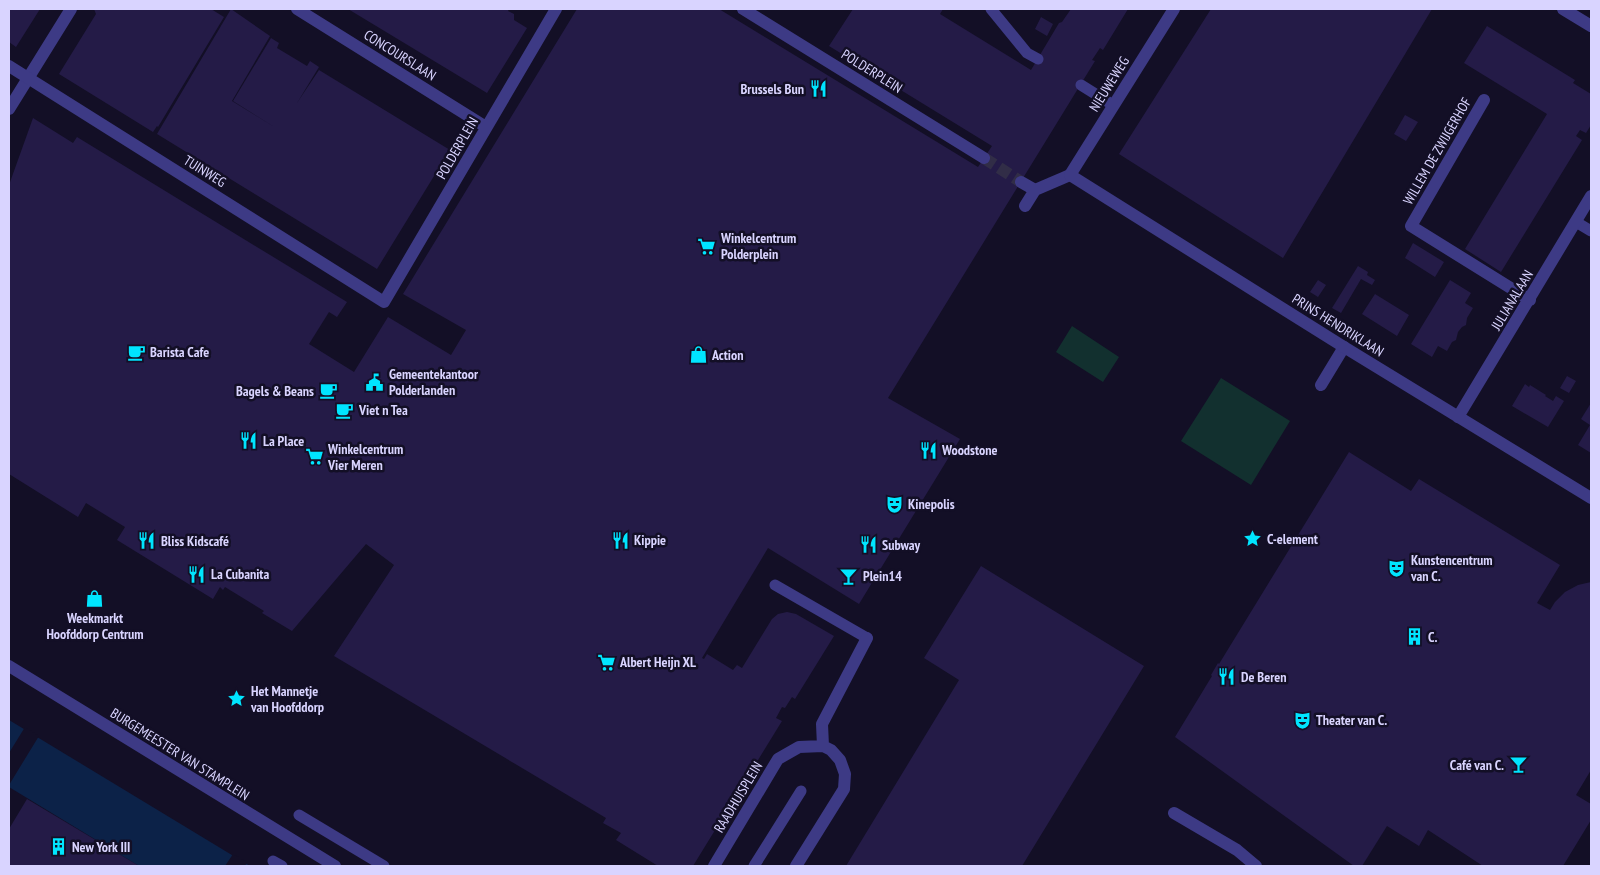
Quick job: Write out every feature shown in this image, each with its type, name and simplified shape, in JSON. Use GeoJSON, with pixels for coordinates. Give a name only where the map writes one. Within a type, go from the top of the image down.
{"type":"FeatureCollection","features":[{"type":"Feature","properties":{"kind":"street"},"geometry":{"type":"LineString","coordinates":[[9,109],[71,9]]}},
{"type":"Feature","properties":{"kind":"street","name":"CONCOURSLAAN"},"geometry":{"type":"LineString","coordinates":[[297,9],[486,127]]}},
{"type":"Feature","properties":{"kind":"street","name":"POLDERPLEIN"},"geometry":{"type":"LineString","coordinates":[[384,302],[556,9]]}},
{"type":"Feature","properties":{"kind":"street","name":"POLDERPLEIN"},"geometry":{"type":"LineString","coordinates":[[744,9],[984,158]]}},
{"type":"Feature","properties":{"kind":"street","name":"NIEUWEWEG"},"geometry":{"type":"LineString","coordinates":[[1070,175],[1174,9]]}},
{"type":"Feature","properties":{"kind":"street"},"geometry":{"type":"LineString","coordinates":[[1563,9],[1591,26]]}},
{"type":"Feature","properties":{"kind":"street","name":"TUINWEG"},"geometry":{"type":"LineString","coordinates":[[9,66],[384,302]]}},
{"type":"Feature","properties":{"kind":"street","name":"WILLEM DE ZWIJGERHOF"},"geometry":{"type":"LineString","coordinates":[[1484,100],[1411,226],[1530,300]]}},
{"type":"Feature","properties":{"kind":"street"},"geometry":{"type":"LineString","coordinates":[[1025,206],[1035,190],[1070,175]]}},
{"type":"Feature","properties":{"kind":"street","name":"PRINS HENDRIKLAAN"},"geometry":{"type":"LineString","coordinates":[[1070,175],[1458,418],[1591,498]]}},
{"type":"Feature","properties":{"kind":"street"},"geometry":{"type":"LineString","coordinates":[[1021,182],[1035,190]]}},
{"type":"Feature","properties":{"kind":"street","name":"JULIANALAAN"},"geometry":{"type":"LineString","coordinates":[[1458,418],[1591,196]]}},
{"type":"Feature","properties":{"kind":"street"},"geometry":{"type":"LineString","coordinates":[[1321,385],[1344,347]]}},
{"type":"Feature","properties":{"kind":"street"},"geometry":{"type":"LineString","coordinates":[[796,866],[844,789],[845,774],[840,760],[823,746],[822,724],[868,638]]}},
{"type":"Feature","properties":{"kind":"street","name":"BURGEMEESTER VAN STAMPLEIN"},"geometry":{"type":"LineString","coordinates":[[9,666],[335,866]]}},
{"type":"Feature","properties":{"kind":"street","name":"RAADHUISPLEIN"},"geometry":{"type":"LineString","coordinates":[[714,866],[778,759],[799,747],[823,746]]}},
{"type":"Feature","properties":{"kind":"street"},"geometry":{"type":"LineString","coordinates":[[1174,813],[1237,850],[1256,866]]}},
{"type":"Feature","properties":{"kind":"lane"},"geometry":{"type":"LineString","coordinates":[[991,9],[1027,53],[1038,59]]}},
{"type":"Feature","properties":{"kind":"lane"},"geometry":{"type":"LineString","coordinates":[[1081,85],[1113,105]]}},
{"type":"Feature","properties":{"kind":"lane"},"geometry":{"type":"LineString","coordinates":[[1576,222],[1591,232]]}},
{"type":"Feature","properties":{"kind":"lane"},"geometry":{"type":"LineString","coordinates":[[775,585],[868,638]]}},
{"type":"Feature","properties":{"kind":"lane"},"geometry":{"type":"LineString","coordinates":[[754,866],[801,791]]}},
{"type":"Feature","properties":{"kind":"lane"},"geometry":{"type":"LineString","coordinates":[[299,815],[384,866]]}},
{"type":"Feature","properties":{"kind":"green space"},"geometry":{"type":"Polygon","coordinates":[[[1072,326],[1119,357],[1103,382],[1056,352],[1072,326]]]}},
{"type":"Feature","properties":{"kind":"green space"},"geometry":{"type":"Polygon","coordinates":[[[1221,378],[1290,421],[1251,485],[1181,441],[1221,378]]]}},
{"type":"Feature","properties":{"kind":"water"},"geometry":{"type":"Polygon","coordinates":[[[9,720],[250,866],[139,866],[9,787],[9,720]]]}},
{"type":"Feature","properties":{"kind":"pier"},"geometry":{"type":"Polygon","coordinates":[[[25,727],[39,736],[9,785],[9,753],[25,727]]]}},
{"type":"Feature","properties":{"kind":"pier"},"geometry":{"type":"Polygon","coordinates":[[[233,854],[247,862],[245,866],[225,866],[233,854]]]}},
{"type":"Feature","properties":{"kind":"building"},"geometry":{"type":"Polygon","coordinates":[[[9,9],[40,9],[16,47],[9,42],[9,9]]]}},
{"type":"Feature","properties":{"kind":"building"},"geometry":{"type":"Polygon","coordinates":[[[94,9],[211,9],[224,17],[158,127],[153,132],[59,74],[96,14],[94,9]]]}},
{"type":"Feature","properties":{"kind":"building"},"geometry":{"type":"Polygon","coordinates":[[[231,9],[270,36],[232,101],[276,128],[233,101],[271,38],[279,43],[277,48],[307,66],[310,61],[319,67],[297,103],[319,70],[450,150],[377,269],[157,134],[231,9]]]}},
{"type":"Feature","properties":{"kind":"building"},"geometry":{"type":"Polygon","coordinates":[[[348,9],[509,9],[508,11],[514,14],[514,20],[527,28],[487,93],[348,9]]]}},
{"type":"Feature","properties":{"kind":"building"},"geometry":{"type":"Polygon","coordinates":[[[577,9],[719,9],[978,167],[992,146],[829,46],[853,9],[943,9],[940,14],[1031,70],[1059,23],[1062,22],[1071,9],[1128,9],[1103,50],[1100,48],[1092,60],[1095,61],[888,398],[960,439],[859,604],[768,548],[702,658],[704,659],[707,654],[733,670],[737,665],[742,668],[772,619],[778,614],[787,612],[796,614],[834,636],[795,699],[792,697],[785,708],[782,707],[776,718],[782,721],[693,866],[658,866],[616,840],[621,833],[603,823],[606,818],[334,656],[394,565],[366,544],[292,631],[225,587],[223,590],[220,587],[213,599],[117,540],[125,527],[86,503],[78,517],[9,474],[9,185],[33,118],[73,143],[77,137],[347,302],[337,317],[329,312],[309,344],[354,372],[388,317],[451,355],[466,330],[403,294],[577,9]]]}},
{"type":"Feature","properties":{"kind":"building"},"geometry":{"type":"Polygon","coordinates":[[[1211,9],[1432,9],[1283,258],[1119,154],[1211,9]]]}},
{"type":"Feature","properties":{"kind":"building"},"geometry":{"type":"Polygon","coordinates":[[[1041,17],[1053,24],[1047,36],[1035,29],[1041,17]]]}},
{"type":"Feature","properties":{"kind":"building"},"geometry":{"type":"Polygon","coordinates":[[[1487,26],[1575,80],[1573,83],[1591,94],[1591,125],[1586,133],[1580,130],[1576,136],[1582,140],[1501,272],[1465,249],[1547,114],[1464,63],[1487,26]]]}},
{"type":"Feature","properties":{"kind":"building"},"geometry":{"type":"Polygon","coordinates":[[[1405,115],[1418,122],[1406,141],[1394,134],[1405,115]]]}},
{"type":"Feature","properties":{"kind":"building"},"geometry":{"type":"Polygon","coordinates":[[[1413,243],[1444,262],[1435,277],[1405,258],[1413,243]]]}},
{"type":"Feature","properties":{"kind":"building"},"geometry":{"type":"Polygon","coordinates":[[[1358,266],[1368,272],[1367,275],[1375,280],[1372,285],[1361,279],[1341,313],[1332,308],[1358,266]]]}},
{"type":"Feature","properties":{"kind":"building"},"geometry":{"type":"Polygon","coordinates":[[[1318,280],[1326,285],[1318,297],[1310,292],[1318,280]]]}},
{"type":"Feature","properties":{"kind":"building"},"geometry":{"type":"Polygon","coordinates":[[[1450,280],[1471,293],[1465,303],[1473,308],[1467,318],[1466,325],[1458,332],[1456,340],[1452,342],[1447,351],[1438,346],[1432,357],[1411,344],[1450,280]]]}},
{"type":"Feature","properties":{"kind":"building"},"geometry":{"type":"Polygon","coordinates":[[[1375,294],[1409,315],[1397,336],[1362,314],[1375,294]]]}},
{"type":"Feature","properties":{"kind":"building"},"geometry":{"type":"Polygon","coordinates":[[[1567,376],[1576,381],[1569,393],[1560,388],[1567,376]]]}},
{"type":"Feature","properties":{"kind":"building"},"geometry":{"type":"Polygon","coordinates":[[[1525,384],[1529,387],[1530,385],[1553,401],[1556,396],[1564,401],[1548,427],[1512,406],[1525,384]]]}},
{"type":"Feature","properties":{"kind":"building"},"geometry":{"type":"Polygon","coordinates":[[[1591,403],[1591,453],[1578,445],[1590,425],[1581,419],[1591,403]]]}},
{"type":"Feature","properties":{"kind":"building","name":"C."},"geometry":{"type":"Polygon","coordinates":[[[1349,452],[1411,491],[1419,479],[1560,565],[1537,603],[1550,610],[1565,592],[1578,585],[1591,582],[1591,770],[1576,795],[1591,804],[1591,820],[1563,866],[1483,866],[1428,830],[1419,846],[1387,826],[1362,866],[1354,866],[1175,737],[1218,663],[1349,452]]]}},
{"type":"Feature","properties":{"kind":"building"},"geometry":{"type":"Polygon","coordinates":[[[981,566],[1144,666],[1022,866],[846,866],[959,680],[924,658],[981,566]]]}},
{"type":"Feature","properties":{"kind":"building","name":"New York III"},"geometry":{"type":"Polygon","coordinates":[[[27,799],[139,866],[9,866],[9,829],[27,799]]]}},
{"type":"Feature","properties":{"kind":"tunnel"},"geometry":{"type":"LineString","coordinates":[[984,158],[1021,182]]}},
{"type":"Feature","properties":{"kind":"place","name":"Brussels Bun"},"geometry":{"type":"Point","coordinates":[818,89]}},
{"type":"Feature","properties":{"kind":"place","name":"Winkelcentrum Polderplein"},"geometry":{"type":"Point","coordinates":[707,246]}},
{"type":"Feature","properties":{"kind":"place","name":"Barista Cafe"},"geometry":{"type":"Point","coordinates":[136,352]}},
{"type":"Feature","properties":{"kind":"place","name":"Action"},"geometry":{"type":"Point","coordinates":[698,355]}},
{"type":"Feature","properties":{"kind":"place","name":"Gemeentekantoor Polderlanden"},"geometry":{"type":"Point","coordinates":[375,382]}},
{"type":"Feature","properties":{"kind":"place","name":"Bagels & Beans"},"geometry":{"type":"Point","coordinates":[328,391]}},
{"type":"Feature","properties":{"kind":"place","name":"Viet n Tea"},"geometry":{"type":"Point","coordinates":[345,410]}},
{"type":"Feature","properties":{"kind":"place","name":"La Place"},"geometry":{"type":"Point","coordinates":[249,441]}},
{"type":"Feature","properties":{"kind":"place","name":"Woodstone"},"geometry":{"type":"Point","coordinates":[928,450]}},
{"type":"Feature","properties":{"kind":"place","name":"Winkelcentrum Vier Meren"},"geometry":{"type":"Point","coordinates":[314,457]}},
{"type":"Feature","properties":{"kind":"place","name":"Kinepolis"},"geometry":{"type":"Point","coordinates":[894,504]}},
{"type":"Feature","properties":{"kind":"place","name":"C-element"},"geometry":{"type":"Point","coordinates":[1253,539]}},
{"type":"Feature","properties":{"kind":"place","name":"Kippie"},"geometry":{"type":"Point","coordinates":[620,540]}},
{"type":"Feature","properties":{"kind":"place","name":"Bliss Kidscafé"},"geometry":{"type":"Point","coordinates":[147,541]}},
{"type":"Feature","properties":{"kind":"place","name":"Subway"},"geometry":{"type":"Point","coordinates":[868,545]}},
{"type":"Feature","properties":{"kind":"place","name":"Kunstencentrum van C."},"geometry":{"type":"Point","coordinates":[1397,568]}},
{"type":"Feature","properties":{"kind":"place","name":"La Cubanita"},"geometry":{"type":"Point","coordinates":[197,574]}},
{"type":"Feature","properties":{"kind":"place","name":"Plein14"},"geometry":{"type":"Point","coordinates":[849,576]}},
{"type":"Feature","properties":{"kind":"place","name":"Weekmarkt Hoofddorp Centrum"},"geometry":{"type":"Point","coordinates":[95,598]}},
{"type":"Feature","properties":{"kind":"place","name":"C."},"geometry":{"type":"Point","coordinates":[1414,637]}},
{"type":"Feature","properties":{"kind":"place","name":"Albert Heijn XL"},"geometry":{"type":"Point","coordinates":[606,662]}},
{"type":"Feature","properties":{"kind":"place","name":"De Beren"},"geometry":{"type":"Point","coordinates":[1227,677]}},
{"type":"Feature","properties":{"kind":"place","name":"Het Mannetje van Hoofddorp"},"geometry":{"type":"Point","coordinates":[237,699]}},
{"type":"Feature","properties":{"kind":"place","name":"Theater van C."},"geometry":{"type":"Point","coordinates":[1302,720]}},
{"type":"Feature","properties":{"kind":"place","name":"Café van C."},"geometry":{"type":"Point","coordinates":[1518,765]}},
{"type":"Feature","properties":{"kind":"place","name":"New York III"},"geometry":{"type":"Point","coordinates":[58,847]}}]}
